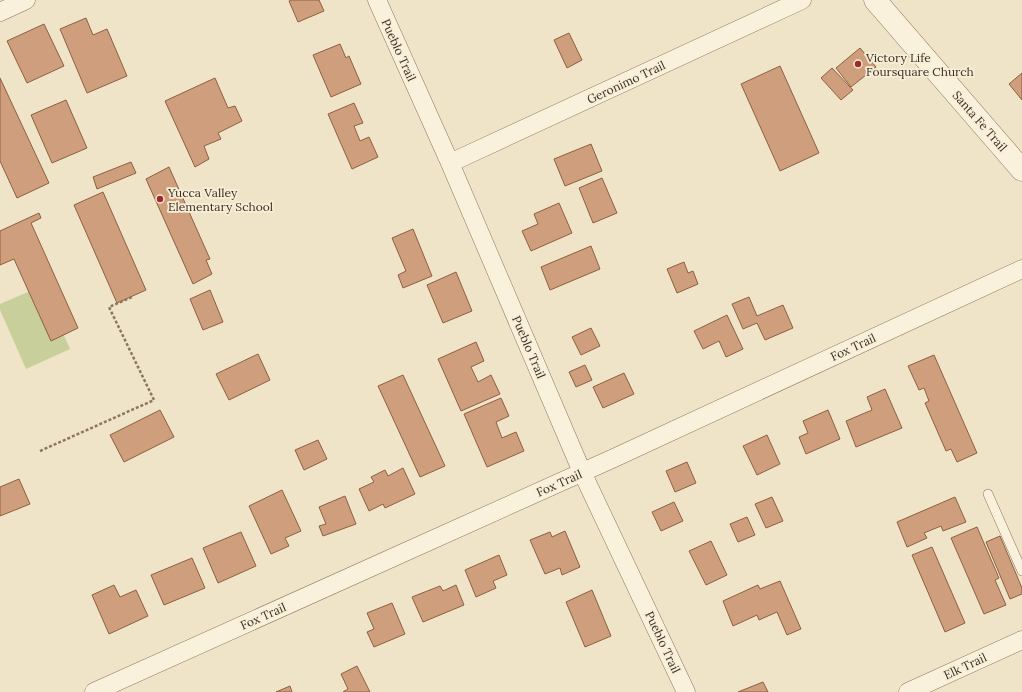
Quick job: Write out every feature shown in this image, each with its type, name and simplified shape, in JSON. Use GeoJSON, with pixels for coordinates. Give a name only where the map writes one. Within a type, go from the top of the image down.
{"type":"FeatureCollection","features":[{"type":"Feature","properties":{"kind":"street"},"geometry":{"type":"LineString","coordinates":[[0,12],[26,0]]}},
{"type":"Feature","properties":{"kind":"street","name":"Pueblo Trail"},"geometry":{"type":"LineString","coordinates":[[377,0],[450,163],[582,472],[686,692]]}},
{"type":"Feature","properties":{"kind":"street","name":"Geronimo Trail"},"geometry":{"type":"LineString","coordinates":[[450,163],[802,0]]}},
{"type":"Feature","properties":{"kind":"street","name":"Santa Fe Trail"},"geometry":{"type":"LineString","coordinates":[[875,0],[1022,170]]}},
{"type":"Feature","properties":{"kind":"street","name":"Fox Trail"},"geometry":{"type":"LineString","coordinates":[[94,692],[582,472],[1022,269]]}},
{"type":"Feature","properties":{"kind":"street","name":"Elk Trail"},"geometry":{"type":"LineString","coordinates":[[908,692],[1022,640]]}},
{"type":"Feature","properties":{"kind":"lane"},"geometry":{"type":"LineString","coordinates":[[988,494],[1022,571]]}},
{"type":"Feature","properties":{"kind":"path"},"geometry":{"type":"LineString","coordinates":[[40,451],[154,400],[109,307],[132,297]]}},
{"type":"Feature","properties":{"kind":"green space"},"geometry":{"type":"Polygon","coordinates":[[[42,286],[70,349],[26,369],[0,310],[0,304],[42,286]]]}},
{"type":"Feature","properties":{"kind":"building"},"geometry":{"type":"Polygon","coordinates":[[[319,0],[324,11],[298,22],[289,1],[319,0]]]}},
{"type":"Feature","properties":{"kind":"building"},"geometry":{"type":"Polygon","coordinates":[[[86,18],[93,35],[107,29],[127,76],[87,93],[60,29],[86,18]]]}},
{"type":"Feature","properties":{"kind":"building"},"geometry":{"type":"Polygon","coordinates":[[[44,24],[64,66],[27,83],[7,41],[44,24]]]}},
{"type":"Feature","properties":{"kind":"building"},"geometry":{"type":"Polygon","coordinates":[[[569,33],[582,60],[567,68],[554,40],[569,33]]]}},
{"type":"Feature","properties":{"kind":"building"},"geometry":{"type":"Polygon","coordinates":[[[340,44],[346,58],[349,56],[361,84],[331,97],[313,55],[340,44]]]}},
{"type":"Feature","properties":{"kind":"building"},"geometry":{"type":"Polygon","coordinates":[[[860,48],[876,67],[851,87],[836,68],[860,48]]]}},
{"type":"Feature","properties":{"kind":"building"},"geometry":{"type":"Polygon","coordinates":[[[780,66],[819,153],[780,171],[741,84],[780,66]]]}},
{"type":"Feature","properties":{"kind":"building"},"geometry":{"type":"Polygon","coordinates":[[[832,68],[853,90],[841,100],[821,78],[832,68]]]}},
{"type":"Feature","properties":{"kind":"building"},"geometry":{"type":"Polygon","coordinates":[[[1022,73],[1022,100],[1009,84],[1022,73]]]}},
{"type":"Feature","properties":{"kind":"building"},"geometry":{"type":"Polygon","coordinates":[[[0,78],[49,183],[17,198],[0,161],[0,78]]]}},
{"type":"Feature","properties":{"kind":"building"},"geometry":{"type":"Polygon","coordinates":[[[215,78],[228,108],[235,106],[242,121],[218,133],[221,139],[204,146],[209,159],[195,167],[165,101],[215,78]]]}},
{"type":"Feature","properties":{"kind":"building"},"geometry":{"type":"Polygon","coordinates":[[[66,100],[87,148],[52,163],[31,115],[66,100]]]}},
{"type":"Feature","properties":{"kind":"building"},"geometry":{"type":"Polygon","coordinates":[[[354,103],[363,123],[354,126],[360,141],[369,137],[378,157],[352,169],[328,114],[354,103]]]}},
{"type":"Feature","properties":{"kind":"building"},"geometry":{"type":"Polygon","coordinates":[[[591,144],[602,171],[565,186],[554,159],[591,144]]]}},
{"type":"Feature","properties":{"kind":"building"},"geometry":{"type":"Polygon","coordinates":[[[131,162],[136,173],[97,189],[93,177],[131,162]]]}},
{"type":"Feature","properties":{"kind":"building"},"geometry":{"type":"Polygon","coordinates":[[[169,167],[210,259],[206,260],[212,274],[193,284],[146,179],[169,167]]]}},
{"type":"Feature","properties":{"kind":"building"},"geometry":{"type":"Polygon","coordinates":[[[602,178],[617,213],[593,223],[579,188],[602,178]]]}},
{"type":"Feature","properties":{"kind":"building"},"geometry":{"type":"Polygon","coordinates":[[[103,192],[146,290],[117,303],[74,205],[103,192]]]}},
{"type":"Feature","properties":{"kind":"building"},"geometry":{"type":"Polygon","coordinates":[[[559,203],[572,233],[531,251],[522,231],[538,224],[534,214],[559,203]]]}},
{"type":"Feature","properties":{"kind":"building"},"geometry":{"type":"Polygon","coordinates":[[[39,213],[41,218],[31,223],[78,328],[51,341],[14,259],[0,265],[0,231],[39,213]]]}},
{"type":"Feature","properties":{"kind":"building"},"geometry":{"type":"Polygon","coordinates":[[[413,229],[432,276],[403,288],[398,275],[406,271],[392,238],[413,229]]]}},
{"type":"Feature","properties":{"kind":"building"},"geometry":{"type":"Polygon","coordinates":[[[591,246],[600,269],[550,290],[541,267],[591,246]]]}},
{"type":"Feature","properties":{"kind":"building"},"geometry":{"type":"Polygon","coordinates":[[[684,262],[688,273],[693,271],[698,284],[677,293],[667,269],[684,262]]]}},
{"type":"Feature","properties":{"kind":"building"},"geometry":{"type":"Polygon","coordinates":[[[456,272],[472,311],[443,323],[427,285],[456,272]]]}},
{"type":"Feature","properties":{"kind":"building"},"geometry":{"type":"Polygon","coordinates":[[[210,290],[223,322],[203,330],[190,299],[210,290]]]}},
{"type":"Feature","properties":{"kind":"building"},"geometry":{"type":"Polygon","coordinates":[[[749,297],[757,316],[783,305],[793,328],[765,340],[757,323],[743,329],[732,304],[749,297]]]}},
{"type":"Feature","properties":{"kind":"building"},"geometry":{"type":"Polygon","coordinates":[[[727,315],[743,349],[726,357],[719,341],[703,349],[694,331],[727,315]]]}},
{"type":"Feature","properties":{"kind":"building"},"geometry":{"type":"Polygon","coordinates":[[[591,328],[600,346],[581,355],[572,337],[591,328]]]}},
{"type":"Feature","properties":{"kind":"building"},"geometry":{"type":"Polygon","coordinates":[[[476,342],[484,361],[471,367],[478,382],[491,375],[500,394],[461,411],[438,359],[476,342]]]}},
{"type":"Feature","properties":{"kind":"building"},"geometry":{"type":"Polygon","coordinates":[[[258,354],[270,380],[229,400],[216,374],[258,354]]]}},
{"type":"Feature","properties":{"kind":"building"},"geometry":{"type":"Polygon","coordinates":[[[934,355],[977,453],[957,462],[951,449],[946,451],[925,403],[929,401],[924,388],[919,390],[908,366],[934,355]]]}},
{"type":"Feature","properties":{"kind":"building"},"geometry":{"type":"Polygon","coordinates":[[[585,365],[592,380],[576,387],[569,372],[585,365]]]}},
{"type":"Feature","properties":{"kind":"building"},"geometry":{"type":"Polygon","coordinates":[[[624,373],[634,394],[603,408],[593,387],[624,373]]]}},
{"type":"Feature","properties":{"kind":"building"},"geometry":{"type":"Polygon","coordinates":[[[403,375],[445,466],[420,477],[378,386],[403,375]]]}},
{"type":"Feature","properties":{"kind":"building"},"geometry":{"type":"Polygon","coordinates":[[[885,389],[902,428],[856,447],[846,421],[872,410],[867,397],[885,389]]]}},
{"type":"Feature","properties":{"kind":"building"},"geometry":{"type":"Polygon","coordinates":[[[501,398],[509,416],[496,422],[502,438],[516,432],[524,451],[487,467],[464,414],[501,398]]]}},
{"type":"Feature","properties":{"kind":"building"},"geometry":{"type":"Polygon","coordinates":[[[160,410],[174,437],[124,462],[110,435],[160,410]]]}},
{"type":"Feature","properties":{"kind":"building"},"geometry":{"type":"Polygon","coordinates":[[[828,410],[840,439],[806,454],[799,437],[808,433],[803,421],[828,410]]]}},
{"type":"Feature","properties":{"kind":"building"},"geometry":{"type":"Polygon","coordinates":[[[767,435],[780,464],[757,475],[743,446],[767,435]]]}},
{"type":"Feature","properties":{"kind":"building"},"geometry":{"type":"Polygon","coordinates":[[[318,440],[327,459],[304,470],[295,450],[318,440]]]}},
{"type":"Feature","properties":{"kind":"building"},"geometry":{"type":"Polygon","coordinates":[[[687,462],[696,483],[675,492],[666,471],[687,462]]]}},
{"type":"Feature","properties":{"kind":"building"},"geometry":{"type":"Polygon","coordinates":[[[403,468],[415,494],[385,508],[383,504],[369,511],[359,489],[374,482],[371,477],[385,470],[388,476],[403,468]]]}},
{"type":"Feature","properties":{"kind":"building"},"geometry":{"type":"Polygon","coordinates":[[[19,479],[30,504],[0,516],[0,487],[19,479]]]}},
{"type":"Feature","properties":{"kind":"building"},"geometry":{"type":"Polygon","coordinates":[[[282,490],[301,531],[285,538],[289,546],[271,554],[249,506],[282,490]]]}},
{"type":"Feature","properties":{"kind":"building"},"geometry":{"type":"Polygon","coordinates":[[[345,496],[356,524],[323,536],[319,526],[326,524],[319,507],[345,496]]]}},
{"type":"Feature","properties":{"kind":"building"},"geometry":{"type":"Polygon","coordinates":[[[772,497],[783,521],[766,528],[755,504],[772,497]]]}},
{"type":"Feature","properties":{"kind":"building"},"geometry":{"type":"Polygon","coordinates":[[[955,497],[966,522],[943,531],[941,526],[924,533],[927,538],[907,547],[897,522],[955,497]]]}},
{"type":"Feature","properties":{"kind":"building"},"geometry":{"type":"Polygon","coordinates":[[[674,502],[683,521],[661,531],[652,512],[674,502]]]}},
{"type":"Feature","properties":{"kind":"building"},"geometry":{"type":"Polygon","coordinates":[[[747,517],[755,535],[738,542],[730,524],[747,517]]]}},
{"type":"Feature","properties":{"kind":"building"},"geometry":{"type":"Polygon","coordinates":[[[977,527],[999,578],[995,580],[1006,605],[984,614],[951,538],[977,527]]]}},
{"type":"Feature","properties":{"kind":"building"},"geometry":{"type":"Polygon","coordinates":[[[565,531],[580,567],[562,575],[560,568],[545,574],[530,540],[550,532],[552,537],[565,531]]]}},
{"type":"Feature","properties":{"kind":"building"},"geometry":{"type":"Polygon","coordinates":[[[241,532],[256,566],[218,583],[203,548],[241,532]]]}},
{"type":"Feature","properties":{"kind":"building"},"geometry":{"type":"Polygon","coordinates":[[[1000,536],[1022,588],[1022,594],[1010,599],[986,542],[1000,536]]]}},
{"type":"Feature","properties":{"kind":"building"},"geometry":{"type":"Polygon","coordinates":[[[711,541],[727,575],[706,585],[689,551],[711,541]]]}},
{"type":"Feature","properties":{"kind":"building"},"geometry":{"type":"Polygon","coordinates":[[[932,547],[965,623],[945,632],[912,555],[932,547]]]}},
{"type":"Feature","properties":{"kind":"building"},"geometry":{"type":"Polygon","coordinates":[[[499,555],[507,575],[493,581],[496,588],[476,597],[465,570],[499,555]]]}},
{"type":"Feature","properties":{"kind":"building"},"geometry":{"type":"Polygon","coordinates":[[[192,558],[205,588],[164,605],[151,575],[192,558]]]}},
{"type":"Feature","properties":{"kind":"building"},"geometry":{"type":"Polygon","coordinates":[[[780,581],[801,629],[787,635],[777,612],[759,620],[757,615],[733,626],[723,601],[758,585],[760,589],[780,581]]]}},
{"type":"Feature","properties":{"kind":"building"},"geometry":{"type":"Polygon","coordinates":[[[114,585],[120,597],[136,590],[148,616],[109,634],[92,595],[114,585]]]}},
{"type":"Feature","properties":{"kind":"building"},"geometry":{"type":"Polygon","coordinates":[[[456,585],[464,605],[423,622],[412,597],[440,586],[443,591],[456,585]]]}},
{"type":"Feature","properties":{"kind":"building"},"geometry":{"type":"Polygon","coordinates":[[[592,590],[611,636],[585,647],[566,602],[592,590]]]}},
{"type":"Feature","properties":{"kind":"building"},"geometry":{"type":"Polygon","coordinates":[[[392,603],[405,634],[374,647],[367,632],[374,629],[367,613],[392,603]]]}},
{"type":"Feature","properties":{"kind":"building"},"geometry":{"type":"Polygon","coordinates":[[[357,666],[370,692],[343,692],[348,689],[341,674],[357,666]]]}},
{"type":"Feature","properties":{"kind":"building"},"geometry":{"type":"Polygon","coordinates":[[[763,682],[768,692],[738,692],[763,682]]]}},
{"type":"Feature","properties":{"kind":"building"},"geometry":{"type":"Polygon","coordinates":[[[290,686],[292,692],[276,692],[290,686]]]}},
{"type":"Feature","properties":{"kind":"place","name":"Victory Life Foursquare Church"},"geometry":{"type":"Point","coordinates":[858,64]}},
{"type":"Feature","properties":{"kind":"place","name":"Yucca Valley Elementary School"},"geometry":{"type":"Point","coordinates":[160,199]}}]}
